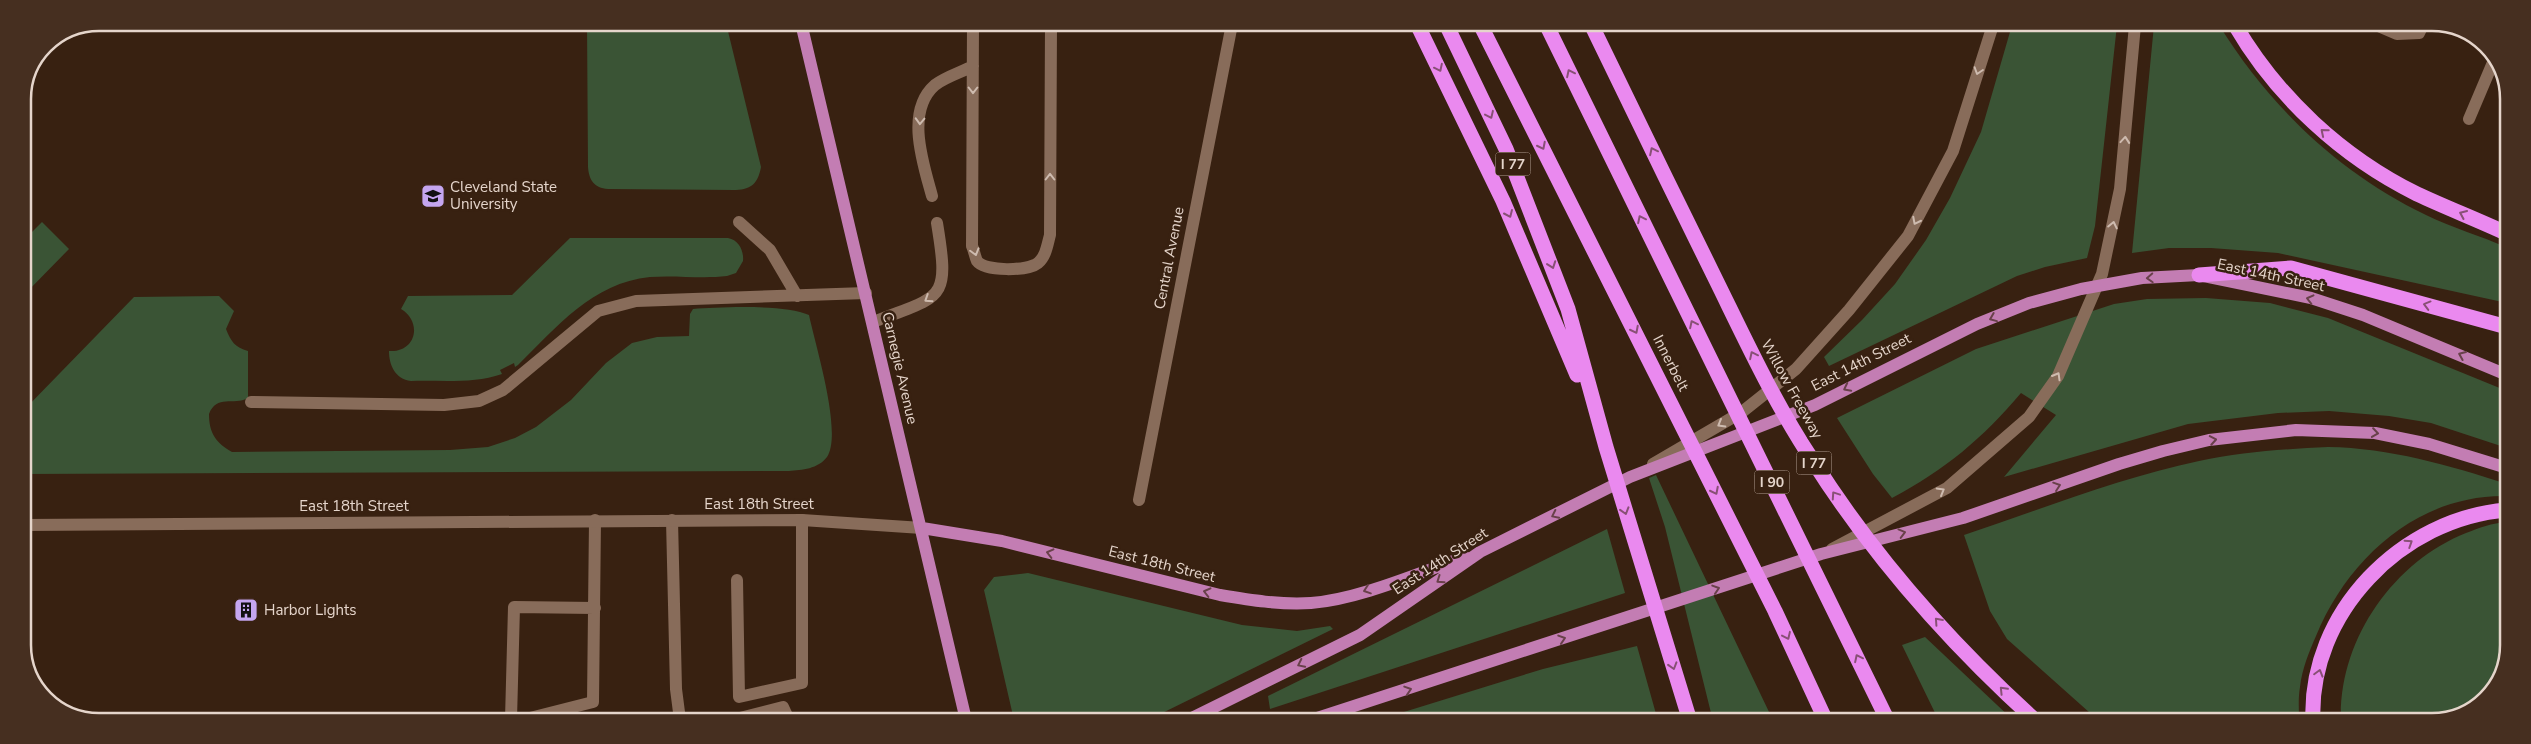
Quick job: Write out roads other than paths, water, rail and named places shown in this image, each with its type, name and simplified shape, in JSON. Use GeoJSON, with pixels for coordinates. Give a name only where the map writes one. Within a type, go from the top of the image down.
{"type":"FeatureCollection","features":[{"type":"Feature","properties":{"kind":"highway"},"geometry":{"type":"LineString","coordinates":[[1420,31],[1503,201],[1555,318],[1606,447]]}},
{"type":"Feature","properties":{"kind":"highway","name":"I 77"},"geometry":{"type":"LineString","coordinates":[[1449,31],[1506,148],[1568,309],[1606,447],[1688,713]]}},
{"type":"Feature","properties":{"kind":"highway","name":"Innerbelt"},"geometry":{"type":"LineString","coordinates":[[1484,31],[1775,611],[1823,713]]}},
{"type":"Feature","properties":{"kind":"highway","name":"I 90"},"geometry":{"type":"LineString","coordinates":[[1549,31],[1884,713]]}},
{"type":"Feature","properties":{"kind":"highway","name":"Willow Freeway"},"geometry":{"type":"LineString","coordinates":[[1594,31],[1760,368],[1816,467],[1873,545],[1972,657],[2028,713]]}},
{"type":"Feature","properties":{"kind":"highway"},"geometry":{"type":"LineString","coordinates":[[2239,31],[2269,75],[2282,90],[2320,129],[2350,154],[2416,194],[2500,231]]}},
{"type":"Feature","properties":{"kind":"highway"},"geometry":{"type":"LineString","coordinates":[[2199,276],[2291,268],[2500,325]]}},
{"type":"Feature","properties":{"kind":"highway"},"geometry":{"type":"LineString","coordinates":[[2314,713],[2316,680],[2325,652],[2350,600],[2368,578],[2411,542],[2435,529],[2477,514],[2500,511]]}},
{"type":"Feature","properties":{"kind":"main road","name":"Carnegie Avenue"},"geometry":{"type":"LineString","coordinates":[[803,31],[964,713]]}},
{"type":"Feature","properties":{"kind":"main road","name":"East 14th Street"},"geometry":{"type":"LineString","coordinates":[[1202,713],[1360,635],[1480,552],[1630,477],[1815,404],[1950,337],[2028,303],[2081,289],[2142,278],[2199,276],[2311,298],[2346,309],[2500,372]]}},
{"type":"Feature","properties":{"kind":"main road"},"geometry":{"type":"LineString","coordinates":[[1333,713],[1821,554],[1964,518],[2163,451],[2250,435],[2296,430],[2375,433],[2429,444],[2500,466]]}},
{"type":"Feature","properties":{"kind":"main road","name":"East 18th Street"},"geometry":{"type":"LineString","coordinates":[[922,528],[1002,541],[1220,595],[1253,601],[1280,603],[1312,603],[1346,597],[1480,552]]}},
{"type":"Feature","properties":{"kind":"street"},"geometry":{"type":"LineString","coordinates":[[973,31],[972,246],[978,261],[983,265],[1015,270],[1035,265],[1046,251],[1050,235],[1051,31]]}},
{"type":"Feature","properties":{"kind":"street","name":"Central Avenue"},"geometry":{"type":"LineString","coordinates":[[1139,500],[1231,31]]}},
{"type":"Feature","properties":{"kind":"street"},"geometry":{"type":"LineString","coordinates":[[1630,477],[1742,412],[1796,368],[1849,310],[1908,236],[1953,151],[1991,31]]}},
{"type":"Feature","properties":{"kind":"street"},"geometry":{"type":"LineString","coordinates":[[1821,554],[1947,488],[2029,416],[2058,376],[2102,274],[2120,189],[2134,31]]}},
{"type":"Feature","properties":{"kind":"street"},"geometry":{"type":"LineString","coordinates":[[2390,31],[2397,34],[2419,33],[2420,31]]}},
{"type":"Feature","properties":{"kind":"street"},"geometry":{"type":"LineString","coordinates":[[932,196],[923,160],[919,124],[921,106],[935,85],[974,66]]}},
{"type":"Feature","properties":{"kind":"street"},"geometry":{"type":"LineString","coordinates":[[2469,119],[2491,67]]}},
{"type":"Feature","properties":{"kind":"street"},"geometry":{"type":"LineString","coordinates":[[739,222],[770,250],[797,296]]}},
{"type":"Feature","properties":{"kind":"street"},"geometry":{"type":"LineString","coordinates":[[872,322],[930,300],[940,289],[944,274],[937,223]]}},
{"type":"Feature","properties":{"kind":"street"},"geometry":{"type":"LineString","coordinates":[[252,402],[444,405],[479,401],[503,390],[598,312],[636,300],[866,293]]}},
{"type":"Feature","properties":{"kind":"street"},"geometry":{"type":"LineString","coordinates":[[550,713],[593,702],[595,520]]}},
{"type":"Feature","properties":{"kind":"street"},"geometry":{"type":"LineString","coordinates":[[672,520],[676,689],[679,713]]}},
{"type":"Feature","properties":{"kind":"street"},"geometry":{"type":"LineString","coordinates":[[739,697],[802,683],[802,520]]}},
{"type":"Feature","properties":{"kind":"street","name":"East 18th Street"},"geometry":{"type":"LineString","coordinates":[[31,525],[802,520],[922,528]]}},
{"type":"Feature","properties":{"kind":"street"},"geometry":{"type":"LineString","coordinates":[[737,580],[739,697],[737,713]]}},
{"type":"Feature","properties":{"kind":"street"},"geometry":{"type":"LineString","coordinates":[[507,713],[514,607],[595,608]]}},
{"type":"Feature","properties":{"kind":"street"},"geometry":{"type":"LineString","coordinates":[[760,713],[783,707],[786,713]]}},
{"type":"Feature","properties":{"kind":"place","name":"Cleveland State University"},"geometry":{"type":"Point","coordinates":[433,196]}},
{"type":"Feature","properties":{"kind":"place","name":"Harbor Lights"},"geometry":{"type":"Point","coordinates":[246,610]}}]}
